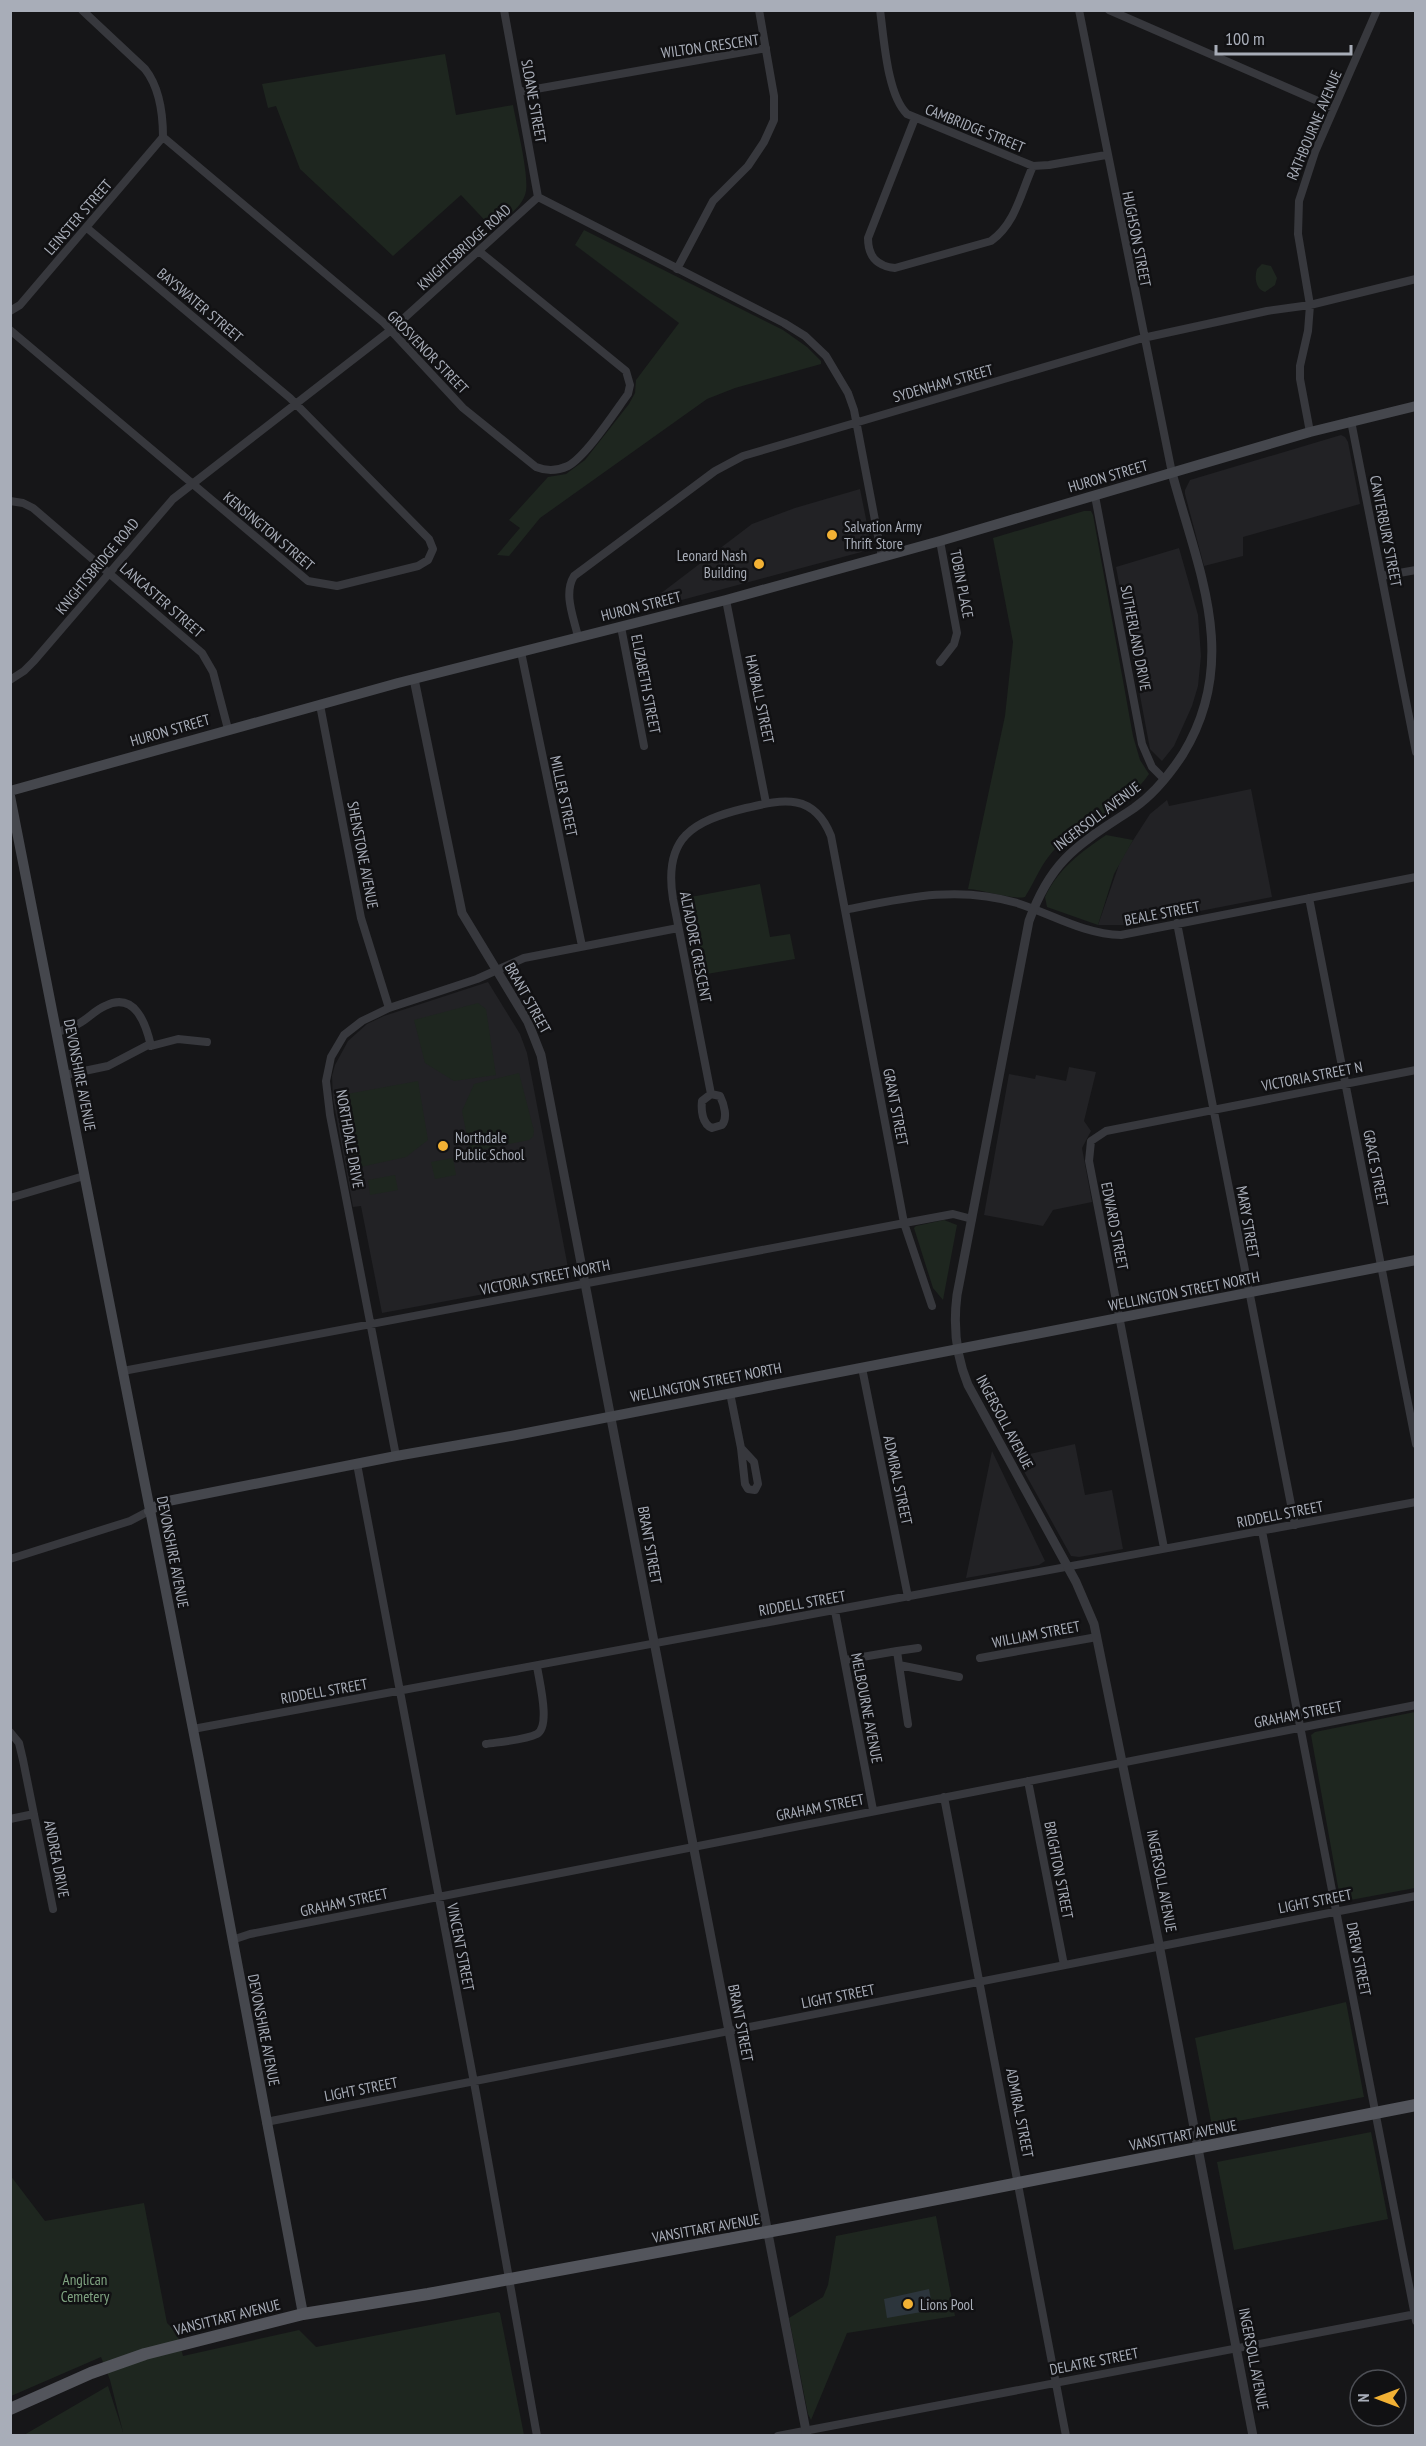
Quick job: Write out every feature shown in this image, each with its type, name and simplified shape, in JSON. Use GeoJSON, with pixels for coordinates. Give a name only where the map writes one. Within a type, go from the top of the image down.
{"type":"FeatureCollection","features":[{"type":"Feature","properties":{"kind":"main road","name":"HURON STREET"},"geometry":{"type":"LineString","coordinates":[[10,791],[414,679],[726,600],[940,541],[1310,432],[1416,406]]}},
{"type":"Feature","properties":{"kind":"main road","name":"DEVONSHIRE AVENUE"},"geometry":{"type":"LineString","coordinates":[[10,796],[193,1729],[303,2314]]}},
{"type":"Feature","properties":{"kind":"main road","name":"WELLINGTON STREET NORTH"},"geometry":{"type":"LineString","coordinates":[[149,1511],[163,1503],[396,1456],[1416,1260]]}},
{"type":"Feature","properties":{"kind":"main road","name":"VANSITTART AVENUE"},"geometry":{"type":"LineString","coordinates":[[10,2409],[91,2373],[145,2354],[303,2314],[768,2232],[1416,2105]]}},
{"type":"Feature","properties":{"kind":"street"},"geometry":{"type":"LineString","coordinates":[[82,10],[153,79],[161,110],[163,137]]}},
{"type":"Feature","properties":{"kind":"street","name":"SLOANE STREET"},"geometry":{"type":"LineString","coordinates":[[504,10],[538,197]]}},
{"type":"Feature","properties":{"kind":"street"},"geometry":{"type":"LineString","coordinates":[[759,10],[766,48]]}},
{"type":"Feature","properties":{"kind":"street","name":"CAMBRIDGE STREET"},"geometry":{"type":"LineString","coordinates":[[880,10],[895,94],[902,108],[915,118],[1033,166],[1106,155]]}},
{"type":"Feature","properties":{"kind":"street","name":"HUGHSON STREET"},"geometry":{"type":"LineString","coordinates":[[1079,10],[1106,155],[1172,473]]}},
{"type":"Feature","properties":{"kind":"street"},"geometry":{"type":"LineString","coordinates":[[1109,10],[1334,108]]}},
{"type":"Feature","properties":{"kind":"street","name":"RATHBOURNE AVENUE"},"geometry":{"type":"LineString","coordinates":[[1310,432],[1300,370],[1310,305],[1298,234],[1299,201],[1305,176],[1377,10]]}},
{"type":"Feature","properties":{"kind":"street","name":"WILTON CRESCENT"},"geometry":{"type":"LineString","coordinates":[[519,92],[766,48],[776,108],[773,121],[764,141],[748,166],[713,201],[677,268]]}},
{"type":"Feature","properties":{"kind":"street"},"geometry":{"type":"LineString","coordinates":[[915,118],[868,238],[868,248],[873,259],[887,267],[895,268],[991,241],[1009,224],[1033,166]]}},
{"type":"Feature","properties":{"kind":"street","name":"LEINSTER STREET"},"geometry":{"type":"LineString","coordinates":[[10,311],[20,305],[163,137]]}},
{"type":"Feature","properties":{"kind":"street","name":"GROSVENOR STREET"},"geometry":{"type":"LineString","coordinates":[[163,137],[391,330],[463,408],[536,467],[552,470],[571,463],[580,456],[628,394],[630,385],[626,371],[480,252]]}},
{"type":"Feature","properties":{"kind":"street"},"geometry":{"type":"LineString","coordinates":[[538,197],[784,323],[805,336],[826,356],[848,393],[856,422],[882,557]]}},
{"type":"Feature","properties":{"kind":"street","name":"KNIGHTSBRIDGE ROAD"},"geometry":{"type":"LineString","coordinates":[[10,680],[34,661],[160,512],[192,484],[391,330],[480,252],[538,197]]}},
{"type":"Feature","properties":{"kind":"street","name":"BAYSWATER STREET"},"geometry":{"type":"LineString","coordinates":[[87,228],[296,405]]}},
{"type":"Feature","properties":{"kind":"street","name":"SYDENHAM STREET"},"geometry":{"type":"LineString","coordinates":[[578,637],[569,590],[572,579],[583,568],[731,461],[1143,338],[1268,310],[1310,305],[1416,279]]}},
{"type":"Feature","properties":{"kind":"street","name":"KENSINGTON STREET"},"geometry":{"type":"LineString","coordinates":[[10,330],[292,569],[313,583],[337,586],[424,564],[432,555],[433,549],[429,539],[296,405]]}},
{"type":"Feature","properties":{"kind":"street","name":"CANTERBURY STREET"},"geometry":{"type":"LineString","coordinates":[[1351,421],[1416,752]]}},
{"type":"Feature","properties":{"kind":"street","name":"INGERSOLL AVENUE"},"geometry":{"type":"LineString","coordinates":[[1172,473],[1209,612],[1213,659],[1205,704],[1196,730],[1179,759],[1154,792],[1065,857],[1045,882],[1033,909],[956,1304],[954,1333],[968,1385],[1084,1599],[1097,1636],[1160,1946],[1253,2436]]}},
{"type":"Feature","properties":{"kind":"street","name":"SUTHERLAND DRIVE"},"geometry":{"type":"LineString","coordinates":[[1095,496],[1142,744],[1149,761],[1164,779]]}},
{"type":"Feature","properties":{"kind":"street","name":"LANCASTER STREET"},"geometry":{"type":"LineString","coordinates":[[10,501],[23,503],[33,508],[202,653],[213,672],[228,729]]}},
{"type":"Feature","properties":{"kind":"street","name":"TOBIN PLACE"},"geometry":{"type":"LineString","coordinates":[[940,541],[957,633],[954,644],[940,662]]}},
{"type":"Feature","properties":{"kind":"street"},"geometry":{"type":"LineString","coordinates":[[1382,576],[1416,570]]}},
{"type":"Feature","properties":{"kind":"street","name":"HAYBALL STREET"},"geometry":{"type":"LineString","coordinates":[[726,600],[766,803]]}},
{"type":"Feature","properties":{"kind":"street","name":"ELIZABETH STREET"},"geometry":{"type":"LineString","coordinates":[[621,627],[644,746]]}},
{"type":"Feature","properties":{"kind":"street","name":"MILLER STREET"},"geometry":{"type":"LineString","coordinates":[[521,652],[582,946]]}},
{"type":"Feature","properties":{"kind":"street","name":"BRANT STREET"},"geometry":{"type":"LineString","coordinates":[[414,679],[462,913],[528,1022],[541,1055],[727,2032],[806,2433]]}},
{"type":"Feature","properties":{"kind":"street","name":"SHENSTONE AVENUE"},"geometry":{"type":"LineString","coordinates":[[320,705],[361,918],[389,1008]]}},
{"type":"Feature","properties":{"kind":"street","name":"ALTADORE CRESCENT"},"geometry":{"type":"LineString","coordinates":[[711,1094],[678,928],[670,875],[676,853],[687,834],[707,819],[766,803],[785,801],[801,803],[815,811],[824,821],[831,836],[845,910]]}},
{"type":"Feature","properties":{"kind":"street","name":"BEALE STREET"},"geometry":{"type":"LineString","coordinates":[[845,910],[932,893],[993,897],[1033,909],[1076,926],[1111,935],[1121,935],[1416,877]]}},
{"type":"Feature","properties":{"kind":"street","name":"GRACE STREET"},"geometry":{"type":"LineString","coordinates":[[1309,898],[1416,1444]]}},
{"type":"Feature","properties":{"kind":"street","name":"GRANT STREET"},"geometry":{"type":"LineString","coordinates":[[845,910],[904,1223],[932,1306]]}},
{"type":"Feature","properties":{"kind":"street","name":"MARY STREET"},"geometry":{"type":"LineString","coordinates":[[1177,923],[1295,1525]]}},
{"type":"Feature","properties":{"kind":"street","name":"NORTHDALE DRIVE"},"geometry":{"type":"LineString","coordinates":[[396,1456],[330,1115],[326,1081],[331,1057],[344,1035],[362,1021],[389,1008],[477,979],[524,958],[678,928]]}},
{"type":"Feature","properties":{"kind":"street"},"geometry":{"type":"LineString","coordinates":[[56,1032],[78,1024],[106,1005],[129,1003],[141,1016],[151,1047],[178,1040],[207,1042]]}},
{"type":"Feature","properties":{"kind":"street"},"geometry":{"type":"LineString","coordinates":[[65,1075],[108,1066],[150,1044]]}},
{"type":"Feature","properties":{"kind":"street","name":"VICTORIA STREET N"},"geometry":{"type":"LineString","coordinates":[[1214,1109],[1416,1070]]}},
{"type":"Feature","properties":{"kind":"street","name":"EDWARD STREET"},"geometry":{"type":"LineString","coordinates":[[1164,1548],[1089,1161],[1091,1140],[1106,1131],[1214,1109]]}},
{"type":"Feature","properties":{"kind":"street"},"geometry":{"type":"LineString","coordinates":[[10,1198],[84,1176]]}},
{"type":"Feature","properties":{"kind":"street","name":"VICTORIA STREET NORTH"},"geometry":{"type":"LineString","coordinates":[[123,1371],[953,1214],[972,1219]]}},
{"type":"Feature","properties":{"kind":"street","name":"ADMIRAL STREET"},"geometry":{"type":"LineString","coordinates":[[862,1368],[908,1597]]}},
{"type":"Feature","properties":{"kind":"street"},"geometry":{"type":"LineString","coordinates":[[730,1393],[745,1484],[748,1489],[755,1490],[758,1484],[754,1462],[741,1449]]}},
{"type":"Feature","properties":{"kind":"street","name":"VINCENT STREET"},"geometry":{"type":"LineString","coordinates":[[357,1464],[537,2436]]}},
{"type":"Feature","properties":{"kind":"street","name":"RIDDELL STREET"},"geometry":{"type":"LineString","coordinates":[[193,1729],[1416,1502]]}},
{"type":"Feature","properties":{"kind":"street","name":"WELLINGTON STREET NORTH"},"geometry":{"type":"LineString","coordinates":[[10,1559],[130,1521],[149,1511]]}},
{"type":"Feature","properties":{"kind":"street","name":"DREW STREET"},"geometry":{"type":"LineString","coordinates":[[1262,1531],[1415,2316]]}},
{"type":"Feature","properties":{"kind":"street","name":"MELBOURNE AVENUE"},"geometry":{"type":"LineString","coordinates":[[835,1611],[873,1810]]}},
{"type":"Feature","properties":{"kind":"street","name":"WILLIAM STREET"},"geometry":{"type":"LineString","coordinates":[[980,1658],[1097,1636]]}},
{"type":"Feature","properties":{"kind":"street"},"geometry":{"type":"LineString","coordinates":[[844,1660],[918,1648]]}},
{"type":"Feature","properties":{"kind":"street"},"geometry":{"type":"LineString","coordinates":[[897,1651],[908,1724]]}},
{"type":"Feature","properties":{"kind":"street"},"geometry":{"type":"LineString","coordinates":[[899,1665],[959,1677]]}},
{"type":"Feature","properties":{"kind":"street"},"geometry":{"type":"LineString","coordinates":[[486,1744],[535,1735],[542,1728],[545,1719],[537,1666]]}},
{"type":"Feature","properties":{"kind":"street","name":"GRAHAM STREET"},"geometry":{"type":"LineString","coordinates":[[232,1940],[250,1934],[437,1896],[1416,1705]]}},
{"type":"Feature","properties":{"kind":"street","name":"ANDREA DRIVE"},"geometry":{"type":"LineString","coordinates":[[10,1732],[19,1743],[53,1909]]}},
{"type":"Feature","properties":{"kind":"street","name":"BRIGHTON STREET"},"geometry":{"type":"LineString","coordinates":[[1028,1781],[1064,1965]]}},
{"type":"Feature","properties":{"kind":"street","name":"ADMIRAL STREET"},"geometry":{"type":"LineString","coordinates":[[944,1797],[1020,2183],[1066,2436]]}},
{"type":"Feature","properties":{"kind":"street"},"geometry":{"type":"LineString","coordinates":[[10,1819],[34,1814]]}},
{"type":"Feature","properties":{"kind":"street","name":"LIGHT STREET"},"geometry":{"type":"LineString","coordinates":[[266,2122],[1416,1896]]}},
{"type":"Feature","properties":{"kind":"street","name":"DELATRE STREET"},"geometry":{"type":"LineString","coordinates":[[778,2436],[806,2433],[1237,2347],[1415,2316]]}},
{"type":"Feature","properties":{"kind":"shaded area"},"geometry":{"type":"Polygon","coordinates":[[[1341,435],[1348,442],[1360,504],[1243,537],[1243,556],[1204,566],[1185,494],[1190,480],[1341,435]]]}},
{"type":"Feature","properties":{"kind":"shaded area"},"geometry":{"type":"Polygon","coordinates":[[[860,489],[871,544],[869,550],[663,605],[660,594],[752,524],[795,508],[860,489]]]}},
{"type":"Feature","properties":{"kind":"shaded area"},"geometry":{"type":"Polygon","coordinates":[[[1179,548],[1198,615],[1201,656],[1198,686],[1192,706],[1174,746],[1162,761],[1150,749],[1116,567],[1179,548]]]}},
{"type":"Feature","properties":{"kind":"shaded area"},"geometry":{"type":"Polygon","coordinates":[[[1251,789],[1272,897],[1128,925],[1098,925],[1121,859],[1150,814],[1167,800],[1169,806],[1251,789]]]}},
{"type":"Feature","properties":{"kind":"shaded area","name":"Northdale Public School"},"geometry":{"type":"Polygon","coordinates":[[[488,982],[520,1034],[527,1053],[570,1278],[382,1313],[361,1206],[353,1207],[333,1099],[332,1076],[335,1065],[348,1041],[367,1024],[384,1016],[488,982]]]}},
{"type":"Feature","properties":{"kind":"shaded area"},"geometry":{"type":"Polygon","coordinates":[[[1069,1067],[1096,1072],[1084,1121],[1091,1131],[1082,1148],[1092,1202],[1053,1210],[1043,1226],[984,1215],[1009,1074],[1035,1079],[1036,1075],[1066,1081],[1069,1067]]]}},
{"type":"Feature","properties":{"kind":"shaded area"},"geometry":{"type":"Polygon","coordinates":[[[1075,1444],[1085,1495],[1112,1490],[1123,1549],[1079,1557],[1071,1556],[1016,1457],[1075,1444]]]}},
{"type":"Feature","properties":{"kind":"shaded area"},"geometry":{"type":"Polygon","coordinates":[[[992,1451],[1045,1561],[1039,1565],[966,1578],[992,1451]]]}},
{"type":"Feature","properties":{"kind":"shaded area","name":"Lions Pool"},"geometry":{"type":"Polygon","coordinates":[[[929,2289],[933,2310],[887,2318],[884,2299],[929,2289]]]}},
{"type":"Feature","properties":{"kind":"green space"},"geometry":{"type":"Polygon","coordinates":[[[445,54],[456,115],[513,105],[525,165],[525,195],[516,209],[493,229],[461,195],[393,256],[300,169],[276,106],[268,108],[262,84],[445,54]]]}},
{"type":"Feature","properties":{"kind":"green space"},"geometry":{"type":"Polygon","coordinates":[[[584,230],[783,330],[807,347],[821,361],[821,364],[735,388],[707,399],[540,518],[509,556],[497,555],[520,528],[509,520],[548,477],[566,474],[585,460],[629,404],[635,393],[636,380],[679,323],[575,245],[584,230]]]}},
{"type":"Feature","properties":{"kind":"green space"},"geometry":{"type":"Polygon","coordinates":[[[1262,264],[1271,266],[1277,278],[1275,285],[1265,292],[1258,286],[1256,279],[1257,269],[1262,264]]]}},
{"type":"Feature","properties":{"kind":"green space"},"geometry":{"type":"Polygon","coordinates":[[[1084,511],[1091,511],[1093,515],[1133,736],[1140,760],[1149,774],[1129,796],[1054,850],[1025,897],[968,889],[1005,716],[1013,642],[993,538],[1084,511]]]}},
{"type":"Feature","properties":{"kind":"green space"},"geometry":{"type":"Polygon","coordinates":[[[1106,835],[1133,840],[1114,874],[1098,925],[1047,907],[1045,897],[1056,878],[1079,855],[1106,835]]]}},
{"type":"Feature","properties":{"kind":"green space"},"geometry":{"type":"Polygon","coordinates":[[[760,884],[770,937],[790,934],[795,959],[695,976],[680,899],[760,884]]]}},
{"type":"Feature","properties":{"kind":"green space"},"geometry":{"type":"Polygon","coordinates":[[[478,1003],[486,1009],[496,1075],[454,1081],[425,1063],[414,1020],[478,1003]]]}},
{"type":"Feature","properties":{"kind":"green space"},"geometry":{"type":"Polygon","coordinates":[[[519,1073],[534,1131],[533,1137],[529,1140],[470,1152],[462,1111],[474,1084],[519,1073]]]}},
{"type":"Feature","properties":{"kind":"green space"},"geometry":{"type":"Polygon","coordinates":[[[418,1081],[428,1140],[406,1157],[356,1168],[341,1100],[347,1094],[418,1081]]]}},
{"type":"Feature","properties":{"kind":"green space"},"geometry":{"type":"Polygon","coordinates":[[[453,1158],[456,1175],[435,1179],[431,1162],[453,1158]]]}},
{"type":"Feature","properties":{"kind":"green space"},"geometry":{"type":"Polygon","coordinates":[[[395,1175],[398,1190],[370,1195],[368,1180],[395,1175]]]}},
{"type":"Feature","properties":{"kind":"green space"},"geometry":{"type":"Polygon","coordinates":[[[944,1220],[957,1225],[943,1300],[933,1288],[914,1228],[944,1220]]]}},
{"type":"Feature","properties":{"kind":"green space"},"geometry":{"type":"Polygon","coordinates":[[[1415,1712],[1415,1888],[1345,1901],[1340,1898],[1311,1735],[1315,1732],[1415,1712]]]}},
{"type":"Feature","properties":{"kind":"green space"},"geometry":{"type":"Polygon","coordinates":[[[1346,2002],[1364,2097],[1212,2126],[1195,2038],[1346,2002]]]}},
{"type":"Feature","properties":{"kind":"green space"},"geometry":{"type":"Polygon","coordinates":[[[1371,2132],[1388,2219],[1234,2250],[1217,2162],[1371,2132]]]}},
{"type":"Feature","properties":{"kind":"green space","name":"Anglican Cemetery"},"geometry":{"type":"Polygon","coordinates":[[[10,2175],[45,2221],[144,2203],[167,2323],[177,2333],[183,2356],[299,2330],[316,2347],[500,2313],[524,2435],[24,2435],[108,2386],[123,2432],[110,2380],[101,2357],[11,2396],[10,2175]]]}},
{"type":"Feature","properties":{"kind":"green space"},"geometry":{"type":"Polygon","coordinates":[[[936,2216],[955,2316],[847,2333],[811,2420],[789,2318],[823,2297],[828,2285],[836,2236],[936,2216]]]}},
{"type":"Feature","properties":{"kind":"place","name":"Salvation Army Thrift Store"},"geometry":{"type":"Point","coordinates":[832,535]}},
{"type":"Feature","properties":{"kind":"place","name":"Leonard Nash Building"},"geometry":{"type":"Point","coordinates":[759,564]}},
{"type":"Feature","properties":{"kind":"place","name":"Northdale Public School"},"geometry":{"type":"Point","coordinates":[443,1146]}},
{"type":"Feature","properties":{"kind":"place","name":"Lions Pool"},"geometry":{"type":"Point","coordinates":[908,2304]}}]}
